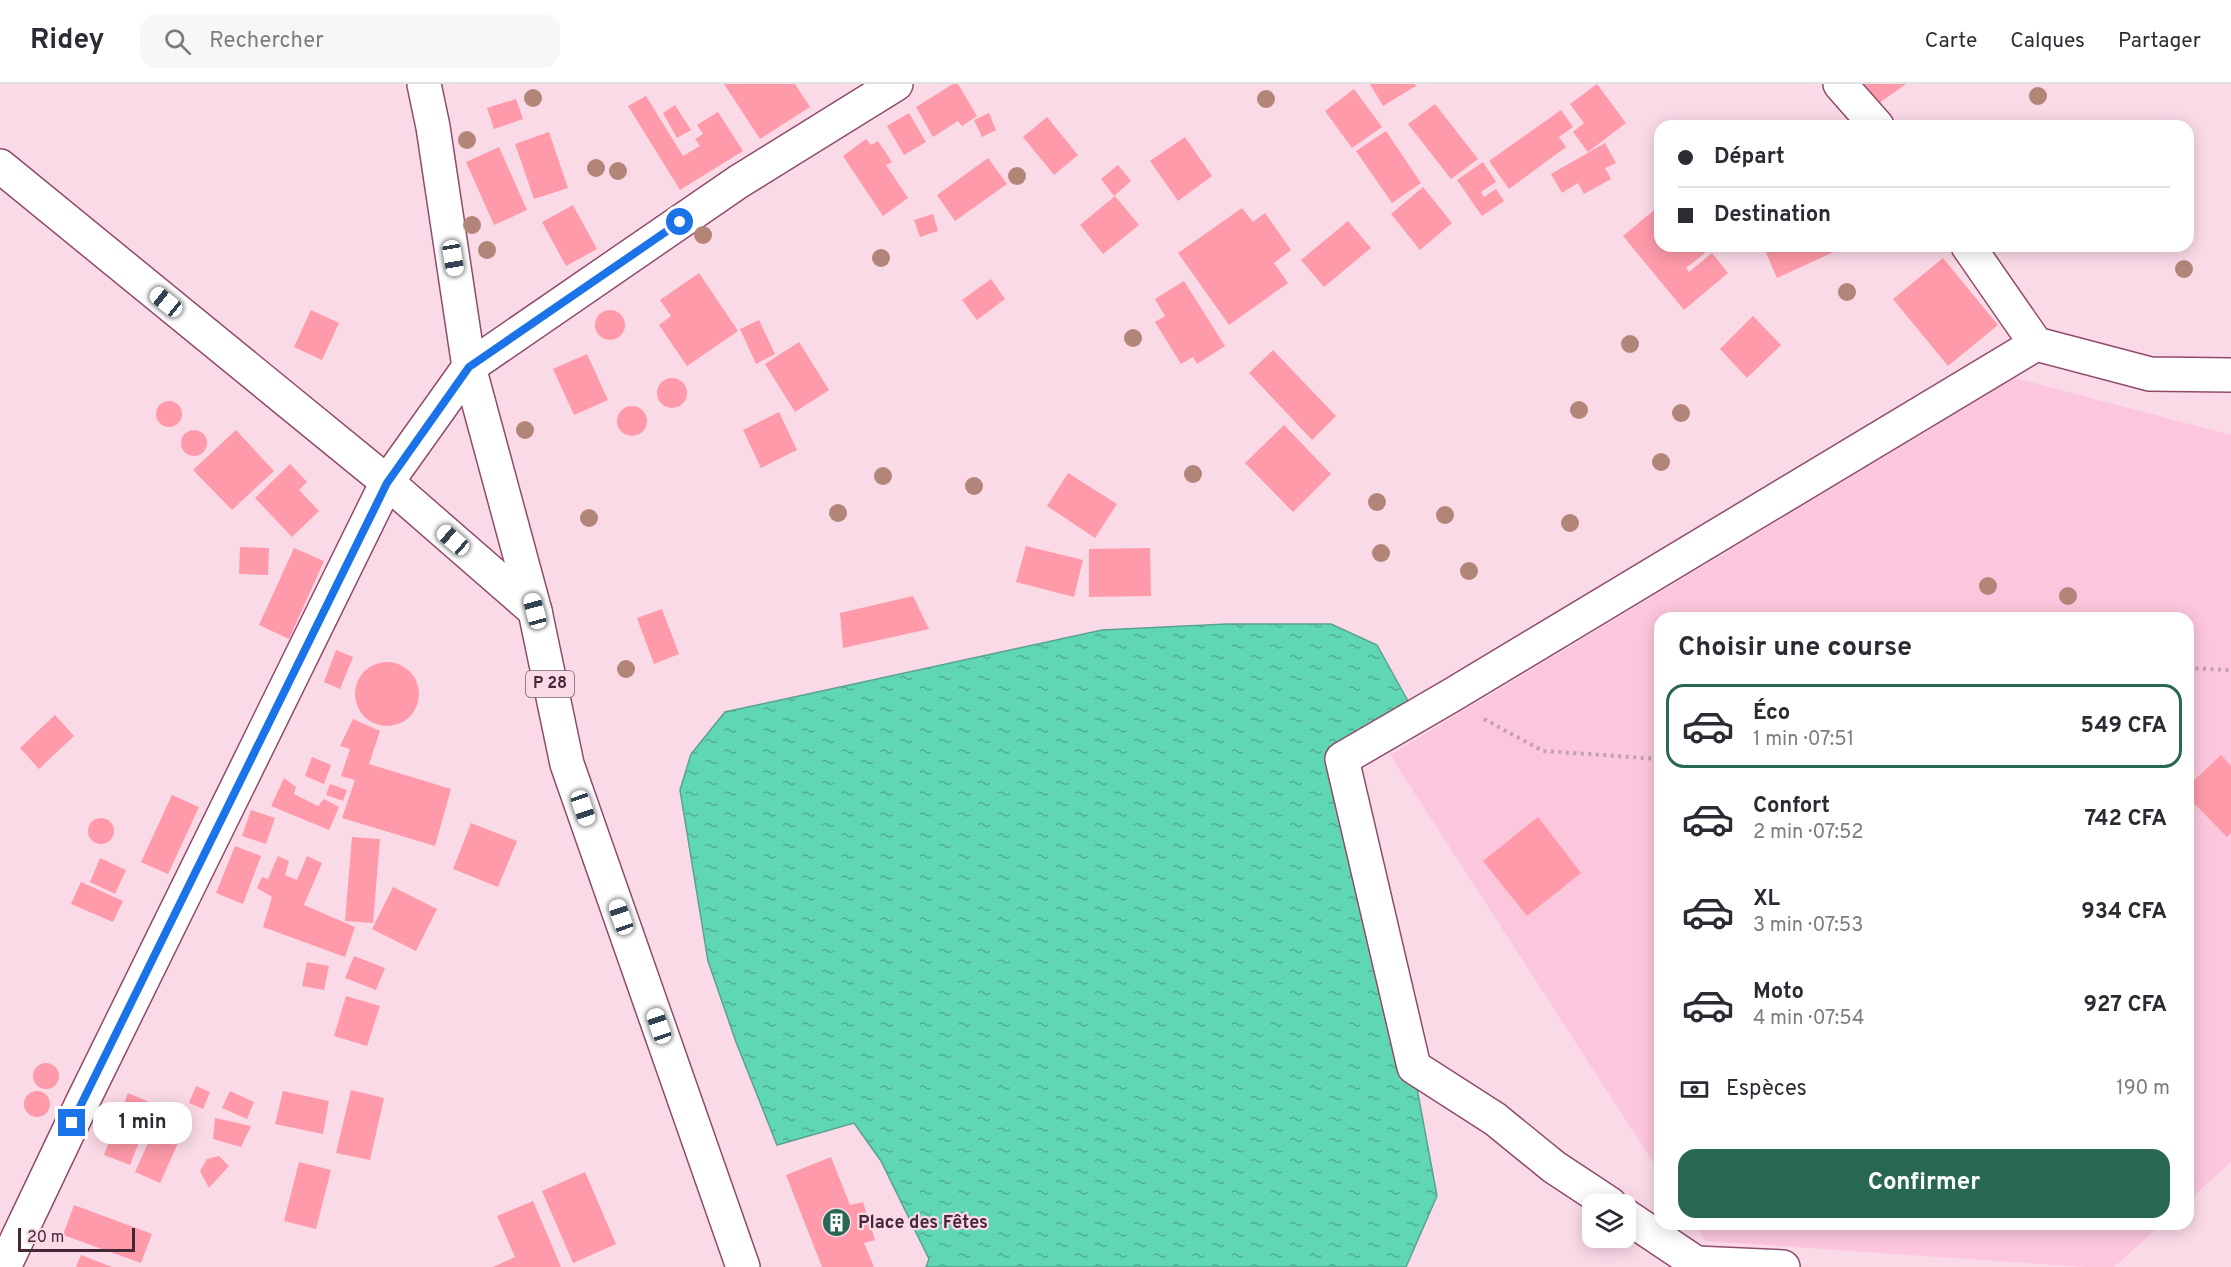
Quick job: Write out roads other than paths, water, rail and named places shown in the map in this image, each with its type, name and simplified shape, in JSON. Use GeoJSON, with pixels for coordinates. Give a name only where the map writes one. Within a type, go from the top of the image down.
{"type":"FeatureCollection","features":[{"type":"Feature","properties":{"kind":"street","name":"P 28"},"geometry":{"type":"LineString","coordinates":[[424,84],[433,127],[469,367],[535,611],[567,764],[743,1267]]}},
{"type":"Feature","properties":{"kind":"street"},"geometry":{"type":"LineString","coordinates":[[4,1267],[387,483],[469,367],[738,182],[896,84]]}},
{"type":"Feature","properties":{"kind":"street"},"geometry":{"type":"LineString","coordinates":[[1840,84],[1871,120]]}},
{"type":"Feature","properties":{"kind":"street"},"geometry":{"type":"LineString","coordinates":[[0,166],[387,483],[535,611]]}},
{"type":"Feature","properties":{"kind":"street"},"geometry":{"type":"LineString","coordinates":[[1972,252],[2036,344],[2150,374],[2231,375]]}},
{"type":"Feature","properties":{"kind":"street"},"geometry":{"type":"LineString","coordinates":[[1595,1194],[1554,1167],[1495,1119],[1414,1067],[1342,759],[2036,344]]}},
{"type":"Feature","properties":{"kind":"street"},"geometry":{"type":"LineString","coordinates":[[1636,1223],[1696,1263],[1783,1267]]}},
{"type":"Feature","properties":{"kind":"water"},"geometry":{"type":"Polygon","coordinates":[[[1227,624],[1331,624],[1377,645],[1414,712],[1338,758],[1413,1067],[1437,1196],[1406,1267],[926,1267],[929,1259],[881,1161],[854,1123],[777,1145],[736,1042],[708,961],[680,790],[691,754],[725,712],[1102,630],[1227,624]]]}},
{"type":"Feature","properties":{"kind":"place","name":"Place des Fêtes"},"geometry":{"type":"Point","coordinates":[837,1223]}}]}
